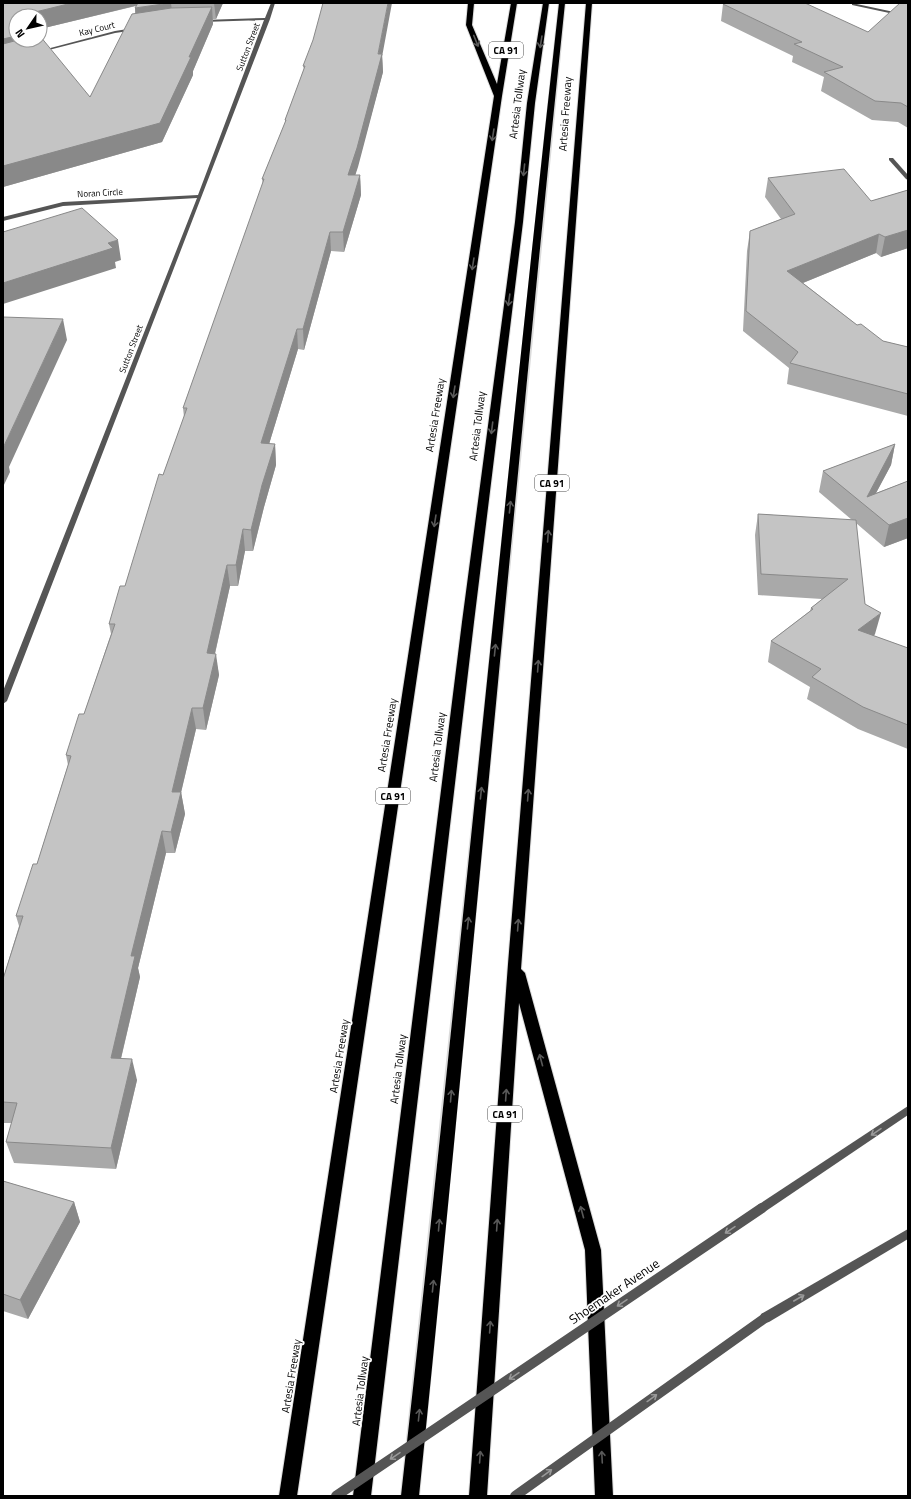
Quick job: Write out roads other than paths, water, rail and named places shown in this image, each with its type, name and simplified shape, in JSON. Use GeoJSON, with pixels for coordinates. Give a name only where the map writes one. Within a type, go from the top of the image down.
{"type":"FeatureCollection","features":[{"type":"Feature","properties":{"kind":"highway"},"geometry":{"type":"LineString","coordinates":[[471,3],[469,25],[498,96]]}},
{"type":"Feature","properties":{"kind":"highway","name":"Artesia Freeway"},"geometry":{"type":"LineString","coordinates":[[288,1496],[498,96],[514,3]]}},
{"type":"Feature","properties":{"kind":"highway","name":"Artesia Tollway"},"geometry":{"type":"LineString","coordinates":[[362,1496],[469,614],[519,222],[531,103],[546,3]]}},
{"type":"Feature","properties":{"kind":"highway"},"geometry":{"type":"LineString","coordinates":[[410,1496],[435,1264],[529,306],[562,3]]}},
{"type":"Feature","properties":{"kind":"highway","name":"Artesia Freeway"},"geometry":{"type":"LineString","coordinates":[[478,1496],[515,964],[589,3]]}},
{"type":"Feature","properties":{"kind":"highway"},"geometry":{"type":"LineString","coordinates":[[515,964],[593,1250],[604,1496]]}},
{"type":"Feature","properties":{"kind":"street","name":"Sutton Street"},"geometry":{"type":"LineString","coordinates":[[3,701],[200,196],[273,3]]}},
{"type":"Feature","properties":{"kind":"street"},"geometry":{"type":"LineString","coordinates":[[854,4],[908,16]]}},
{"type":"Feature","properties":{"kind":"street"},"geometry":{"type":"LineString","coordinates":[[197,22],[268,19]]}},
{"type":"Feature","properties":{"kind":"street","name":"Kay Court"},"geometry":{"type":"LineString","coordinates":[[33,53],[136,28]]}},
{"type":"Feature","properties":{"kind":"street"},"geometry":{"type":"LineString","coordinates":[[891,158],[908,178]]}},
{"type":"Feature","properties":{"kind":"street","name":"Noran Circle"},"geometry":{"type":"LineString","coordinates":[[3,219],[63,204],[200,196]]}},
{"type":"Feature","properties":{"kind":"street","name":"Shoemaker Avenue"},"geometry":{"type":"LineString","coordinates":[[336,1496],[908,1110]]}},
{"type":"Feature","properties":{"kind":"street"},"geometry":{"type":"LineString","coordinates":[[515,1496],[765,1318],[908,1234]]}}]}
